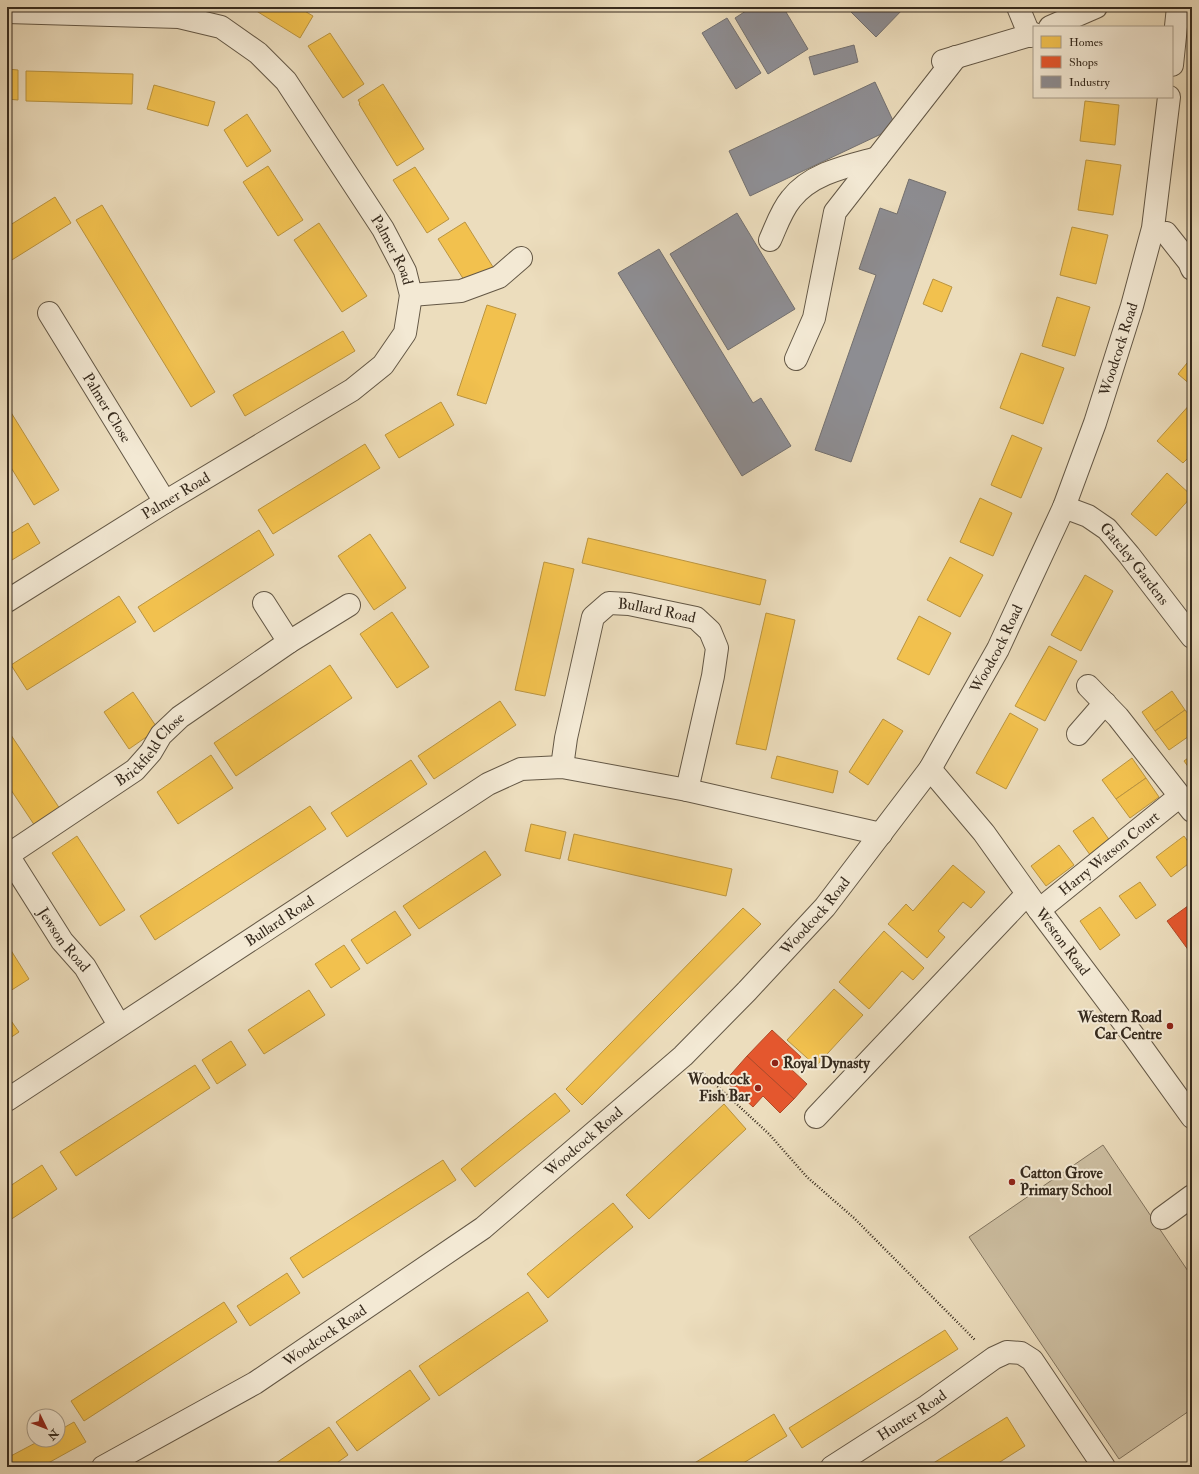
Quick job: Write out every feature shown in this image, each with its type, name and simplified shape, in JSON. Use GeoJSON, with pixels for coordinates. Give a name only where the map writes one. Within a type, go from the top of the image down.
{"type":"FeatureCollection","features":[{"type":"Feature","properties":{"kind":"street"},"geometry":{"type":"LineString","coordinates":[[796,359],[814,318],[835,212],[877,158],[946,60],[1032,35],[1018,7]]}},
{"type":"Feature","properties":{"kind":"street"},"geometry":{"type":"LineString","coordinates":[[1052,26],[1096,7]]}},
{"type":"Feature","properties":{"kind":"street"},"geometry":{"type":"LineString","coordinates":[[1173,55],[1178,7]]}},
{"type":"Feature","properties":{"kind":"street","name":"Palmer Road"},"geometry":{"type":"LineString","coordinates":[[7,12],[179,17],[221,27],[258,53],[286,81],[383,229],[405,271],[411,295],[405,333],[383,365],[352,390],[165,502],[7,601]]}},
{"type":"Feature","properties":{"kind":"street","name":"Woodcock Road"},"geometry":{"type":"LineString","coordinates":[[103,1467],[255,1383],[483,1228],[683,1056],[747,991],[825,907],[930,770],[998,649],[1064,507],[1102,401],[1132,306],[1160,230],[1169,98]]}},
{"type":"Feature","properties":{"kind":"street"},"geometry":{"type":"LineString","coordinates":[[770,240],[790,199],[801,188],[837,169],[877,158]]}},
{"type":"Feature","properties":{"kind":"street"},"geometry":{"type":"LineString","coordinates":[[1160,230],[1192,239]]}},
{"type":"Feature","properties":{"kind":"street"},"geometry":{"type":"LineString","coordinates":[[1160,230],[1188,262],[1192,269]]}},
{"type":"Feature","properties":{"kind":"street"},"geometry":{"type":"LineString","coordinates":[[411,295],[461,292],[499,277],[522,258]]}},
{"type":"Feature","properties":{"kind":"street","name":"Palmer Close"},"geometry":{"type":"LineString","coordinates":[[49,313],[165,502]]}},
{"type":"Feature","properties":{"kind":"street","name":"Gateley Gardens"},"geometry":{"type":"LineString","coordinates":[[1064,507],[1088,516],[1107,529],[1129,555],[1192,637]]}},
{"type":"Feature","properties":{"kind":"street"},"geometry":{"type":"LineString","coordinates":[[264,603],[290,642]]}},
{"type":"Feature","properties":{"kind":"street","name":"Bullard Road"},"geometry":{"type":"LineString","coordinates":[[562,767],[566,738],[593,617],[608,603],[628,604],[696,618],[710,631],[717,648],[713,676],[687,790]]}},
{"type":"Feature","properties":{"kind":"street","name":"Brickfield Close"},"geometry":{"type":"LineString","coordinates":[[7,855],[135,770],[151,752],[161,734],[180,717],[290,642],[348,605]]}},
{"type":"Feature","properties":{"kind":"street","name":"Harry Watson Court"},"geometry":{"type":"LineString","coordinates":[[816,1116],[1033,902],[1186,804],[1118,717],[1088,686]]}},
{"type":"Feature","properties":{"kind":"street"},"geometry":{"type":"LineString","coordinates":[[1078,734],[1105,703]]}},
{"type":"Feature","properties":{"kind":"street","name":"Bullard Road"},"geometry":{"type":"LineString","coordinates":[[7,1100],[488,784],[521,769],[562,767],[687,790],[881,834]]}},
{"type":"Feature","properties":{"kind":"street","name":"Weston Road"},"geometry":{"type":"LineString","coordinates":[[930,770],[984,833],[1033,902],[1133,1035],[1192,1117]]}},
{"type":"Feature","properties":{"kind":"street","name":"Jewson Road"},"geometry":{"type":"LineString","coordinates":[[7,855],[62,942],[85,967],[119,1025]]}},
{"type":"Feature","properties":{"kind":"street"},"geometry":{"type":"LineString","coordinates":[[1162,1218],[1192,1196]]}},
{"type":"Feature","properties":{"kind":"street","name":"Hunter Road"},"geometry":{"type":"LineString","coordinates":[[832,1467],[927,1406],[989,1361],[1007,1352],[1021,1353],[1032,1360],[1104,1467]]}},
{"type":"Feature","properties":{"kind":"path"},"geometry":{"type":"LineString","coordinates":[[683,1056],[724,1091],[769,1134],[808,1177],[854,1218],[975,1340]]}},
{"type":"Feature","properties":{"kind":"shaded area"},"geometry":{"type":"Polygon","coordinates":[[[1103,1145],[1192,1277],[1192,1409],[1119,1459],[969,1237],[1103,1145]]]}},
{"type":"Feature","properties":{"kind":"building: Homes"},"geometry":{"type":"Polygon","coordinates":[[[250,7],[298,7],[313,16],[300,38],[250,7]]]}},
{"type":"Feature","properties":{"kind":"building: Homes"},"geometry":{"type":"Polygon","coordinates":[[[330,33],[364,84],[343,98],[308,46],[330,33]]]}},
{"type":"Feature","properties":{"kind":"building: Homes"},"geometry":{"type":"Polygon","coordinates":[[[7,69],[18,70],[18,100],[7,99],[7,69]]]}},
{"type":"Feature","properties":{"kind":"building: Homes"},"geometry":{"type":"Polygon","coordinates":[[[26,71],[133,74],[132,104],[26,101],[26,71]]]}},
{"type":"Feature","properties":{"kind":"building: Homes"},"geometry":{"type":"Polygon","coordinates":[[[383,84],[424,149],[397,166],[358,100],[383,84]]]}},
{"type":"Feature","properties":{"kind":"building: Homes"},"geometry":{"type":"Polygon","coordinates":[[[154,85],[215,102],[208,126],[147,109],[154,85]]]}},
{"type":"Feature","properties":{"kind":"building: Homes"},"geometry":{"type":"Polygon","coordinates":[[[1085,101],[1119,105],[1115,145],[1080,141],[1085,101]]]}},
{"type":"Feature","properties":{"kind":"building: Homes"},"geometry":{"type":"Polygon","coordinates":[[[247,114],[271,151],[247,167],[224,130],[247,114]]]}},
{"type":"Feature","properties":{"kind":"building: Homes"},"geometry":{"type":"Polygon","coordinates":[[[1086,160],[1121,165],[1113,215],[1078,210],[1086,160]]]}},
{"type":"Feature","properties":{"kind":"building: Homes"},"geometry":{"type":"Polygon","coordinates":[[[268,166],[303,220],[278,236],[243,182],[268,166]]]}},
{"type":"Feature","properties":{"kind":"building: Homes"},"geometry":{"type":"Polygon","coordinates":[[[415,167],[449,219],[427,233],[393,180],[415,167]]]}},
{"type":"Feature","properties":{"kind":"building: Homes"},"geometry":{"type":"Polygon","coordinates":[[[55,197],[71,223],[7,263],[7,227],[55,197]]]}},
{"type":"Feature","properties":{"kind":"building: Homes"},"geometry":{"type":"Polygon","coordinates":[[[102,205],[215,392],[191,407],[76,220],[102,205]]]}},
{"type":"Feature","properties":{"kind":"building: Homes"},"geometry":{"type":"Polygon","coordinates":[[[465,222],[498,275],[471,291],[438,239],[465,222]]]}},
{"type":"Feature","properties":{"kind":"building: Homes"},"geometry":{"type":"Polygon","coordinates":[[[319,223],[367,296],[342,312],[294,240],[319,223]]]}},
{"type":"Feature","properties":{"kind":"building: Homes"},"geometry":{"type":"Polygon","coordinates":[[[1072,227],[1108,235],[1096,284],[1060,275],[1072,227]]]}},
{"type":"Feature","properties":{"kind":"building: Homes"},"geometry":{"type":"Polygon","coordinates":[[[933,279],[952,287],[942,312],[923,304],[933,279]]]}},
{"type":"Feature","properties":{"kind":"building: Homes"},"geometry":{"type":"Polygon","coordinates":[[[1057,297],[1090,307],[1075,356],[1042,346],[1057,297]]]}},
{"type":"Feature","properties":{"kind":"building: Homes"},"geometry":{"type":"Polygon","coordinates":[[[487,305],[516,314],[486,404],[457,395],[487,305]]]}},
{"type":"Feature","properties":{"kind":"building: Homes"},"geometry":{"type":"Polygon","coordinates":[[[343,331],[355,351],[245,416],[233,395],[343,331]]]}},
{"type":"Feature","properties":{"kind":"building: Homes"},"geometry":{"type":"Polygon","coordinates":[[[1021,353],[1064,368],[1043,424],[1000,408],[1021,353]]]}},
{"type":"Feature","properties":{"kind":"building: Homes"},"geometry":{"type":"Polygon","coordinates":[[[1192,357],[1192,386],[1178,374],[1192,357]]]}},
{"type":"Feature","properties":{"kind":"building: Homes"},"geometry":{"type":"Polygon","coordinates":[[[441,402],[454,425],[399,458],[385,435],[441,402]]]}},
{"type":"Feature","properties":{"kind":"building: Homes"},"geometry":{"type":"Polygon","coordinates":[[[1192,402],[1192,454],[1183,463],[1157,441],[1192,402]]]}},
{"type":"Feature","properties":{"kind":"building: Homes"},"geometry":{"type":"Polygon","coordinates":[[[7,406],[59,490],[34,505],[7,461],[7,406]]]}},
{"type":"Feature","properties":{"kind":"building: Homes"},"geometry":{"type":"Polygon","coordinates":[[[1012,435],[1042,448],[1021,498],[991,485],[1012,435]]]}},
{"type":"Feature","properties":{"kind":"building: Homes"},"geometry":{"type":"Polygon","coordinates":[[[365,444],[380,468],[273,534],[258,510],[365,444]]]}},
{"type":"Feature","properties":{"kind":"building: Homes"},"geometry":{"type":"Polygon","coordinates":[[[1167,473],[1192,496],[1156,536],[1131,514],[1167,473]]]}},
{"type":"Feature","properties":{"kind":"building: Homes"},"geometry":{"type":"Polygon","coordinates":[[[980,498],[1012,513],[993,556],[960,542],[980,498]]]}},
{"type":"Feature","properties":{"kind":"building: Homes"},"geometry":{"type":"Polygon","coordinates":[[[28,523],[40,543],[7,563],[7,536],[28,523]]]}},
{"type":"Feature","properties":{"kind":"building: Homes"},"geometry":{"type":"Polygon","coordinates":[[[259,530],[274,555],[154,632],[138,607],[259,530]]]}},
{"type":"Feature","properties":{"kind":"building: Homes"},"geometry":{"type":"Polygon","coordinates":[[[370,534],[406,588],[374,610],[338,556],[370,534]]]}},
{"type":"Feature","properties":{"kind":"building: Homes"},"geometry":{"type":"Polygon","coordinates":[[[588,538],[766,580],[760,605],[582,563],[588,538]]]}},
{"type":"Feature","properties":{"kind":"building: Homes"},"geometry":{"type":"Polygon","coordinates":[[[950,557],[983,575],[960,617],[927,600],[950,557]]]}},
{"type":"Feature","properties":{"kind":"building: Homes"},"geometry":{"type":"Polygon","coordinates":[[[544,562],[574,569],[545,696],[515,690],[544,562]]]}},
{"type":"Feature","properties":{"kind":"building: Homes"},"geometry":{"type":"Polygon","coordinates":[[[1085,575],[1113,591],[1081,651],[1051,635],[1085,575]]]}},
{"type":"Feature","properties":{"kind":"building: Homes"},"geometry":{"type":"Polygon","coordinates":[[[119,596],[136,622],[27,690],[11,665],[119,596]]]}},
{"type":"Feature","properties":{"kind":"building: Homes"},"geometry":{"type":"Polygon","coordinates":[[[392,612],[429,667],[397,688],[360,634],[392,612]]]}},
{"type":"Feature","properties":{"kind":"building: Homes"},"geometry":{"type":"Polygon","coordinates":[[[766,613],[795,620],[766,750],[736,744],[766,613]]]}},
{"type":"Feature","properties":{"kind":"building: Homes"},"geometry":{"type":"Polygon","coordinates":[[[919,616],[951,633],[929,675],[897,659],[919,616]]]}},
{"type":"Feature","properties":{"kind":"building: Homes"},"geometry":{"type":"Polygon","coordinates":[[[1049,646],[1077,661],[1045,721],[1015,706],[1049,646]]]}},
{"type":"Feature","properties":{"kind":"building: Homes"},"geometry":{"type":"Polygon","coordinates":[[[330,665],[352,698],[236,776],[214,743],[330,665]]]}},
{"type":"Feature","properties":{"kind":"building: Homes"},"geometry":{"type":"Polygon","coordinates":[[[1172,691],[1185,710],[1155,731],[1142,712],[1172,691]]]}},
{"type":"Feature","properties":{"kind":"building: Homes"},"geometry":{"type":"Polygon","coordinates":[[[133,692],[158,729],[129,749],[104,712],[133,692]]]}},
{"type":"Feature","properties":{"kind":"building: Homes"},"geometry":{"type":"Polygon","coordinates":[[[500,701],[516,725],[434,779],[418,756],[500,701]]]}},
{"type":"Feature","properties":{"kind":"building: Homes"},"geometry":{"type":"Polygon","coordinates":[[[1185,710],[1192,719],[1192,734],[1169,750],[1155,731],[1185,710]]]}},
{"type":"Feature","properties":{"kind":"building: Homes"},"geometry":{"type":"Polygon","coordinates":[[[1010,713],[1038,729],[1006,789],[976,773],[1010,713]]]}},
{"type":"Feature","properties":{"kind":"building: Homes"},"geometry":{"type":"Polygon","coordinates":[[[883,719],[903,731],[868,785],[849,772],[883,719]]]}},
{"type":"Feature","properties":{"kind":"building: Homes"},"geometry":{"type":"Polygon","coordinates":[[[7,729],[64,815],[39,832],[7,784],[7,729]]]}},
{"type":"Feature","properties":{"kind":"building: Homes"},"geometry":{"type":"Polygon","coordinates":[[[211,755],[233,788],[178,824],[157,792],[211,755]]]}},
{"type":"Feature","properties":{"kind":"building: Homes"},"geometry":{"type":"Polygon","coordinates":[[[1192,755],[1192,772],[1184,761],[1192,755]]]}},
{"type":"Feature","properties":{"kind":"building: Homes"},"geometry":{"type":"Polygon","coordinates":[[[777,756],[838,771],[833,793],[771,778],[777,756]]]}},
{"type":"Feature","properties":{"kind":"building: Homes"},"geometry":{"type":"Polygon","coordinates":[[[1132,758],[1146,778],[1116,799],[1102,780],[1132,758]]]}},
{"type":"Feature","properties":{"kind":"building: Homes"},"geometry":{"type":"Polygon","coordinates":[[[411,760],[427,784],[347,837],[331,813],[411,760]]]}},
{"type":"Feature","properties":{"kind":"building: Homes"},"geometry":{"type":"Polygon","coordinates":[[[1146,778],[1159,797],[1130,818],[1116,799],[1146,778]]]}},
{"type":"Feature","properties":{"kind":"building: Homes"},"geometry":{"type":"Polygon","coordinates":[[[310,806],[326,829],[155,940],[140,916],[310,806]]]}},
{"type":"Feature","properties":{"kind":"building: Homes"},"geometry":{"type":"Polygon","coordinates":[[[1093,817],[1113,845],[1093,859],[1073,831],[1093,817]]]}},
{"type":"Feature","properties":{"kind":"building: Homes"},"geometry":{"type":"Polygon","coordinates":[[[531,824],[566,832],[560,859],[525,851],[531,824]]]}},
{"type":"Feature","properties":{"kind":"building: Homes"},"geometry":{"type":"Polygon","coordinates":[[[574,834],[732,869],[726,896],[568,860],[574,834]]]}},
{"type":"Feature","properties":{"kind":"building: Homes"},"geometry":{"type":"Polygon","coordinates":[[[77,836],[125,910],[100,926],[52,853],[77,836]]]}},
{"type":"Feature","properties":{"kind":"building: Homes"},"geometry":{"type":"Polygon","coordinates":[[[1184,836],[1192,847],[1192,861],[1171,877],[1156,857],[1184,836]]]}},
{"type":"Feature","properties":{"kind":"building: Homes"},"geometry":{"type":"Polygon","coordinates":[[[1059,845],[1074,865],[1046,886],[1031,866],[1059,845]]]}},
{"type":"Feature","properties":{"kind":"building: Homes"},"geometry":{"type":"Polygon","coordinates":[[[485,851],[501,875],[419,929],[403,906],[485,851]]]}},
{"type":"Feature","properties":{"kind":"building: Homes"},"geometry":{"type":"Polygon","coordinates":[[[953,865],[985,892],[971,908],[963,902],[938,931],[945,937],[927,958],[888,924],[906,904],[913,911],[953,865]]]}},
{"type":"Feature","properties":{"kind":"building: Homes"},"geometry":{"type":"Polygon","coordinates":[[[1140,882],[1156,905],[1136,919],[1119,896],[1140,882]]]}},
{"type":"Feature","properties":{"kind":"building: Homes"},"geometry":{"type":"Polygon","coordinates":[[[1100,907],[1120,935],[1100,950],[1080,921],[1100,907]]]}},
{"type":"Feature","properties":{"kind":"building: Homes"},"geometry":{"type":"Polygon","coordinates":[[[743,908],[761,924],[582,1105],[566,1089],[743,908]]]}},
{"type":"Feature","properties":{"kind":"building: Homes"},"geometry":{"type":"Polygon","coordinates":[[[395,911],[411,935],[367,964],[351,940],[395,911]]]}},
{"type":"Feature","properties":{"kind":"building: Homes"},"geometry":{"type":"Polygon","coordinates":[[[884,931],[924,968],[913,980],[902,971],[869,1009],[839,982],[884,931]]]}},
{"type":"Feature","properties":{"kind":"building: Homes"},"geometry":{"type":"Polygon","coordinates":[[[7,944],[29,979],[7,993],[7,944]]]}},
{"type":"Feature","properties":{"kind":"building: Homes"},"geometry":{"type":"Polygon","coordinates":[[[344,945],[360,969],[331,988],[315,964],[344,945]]]}},
{"type":"Feature","properties":{"kind":"building: Homes"},"geometry":{"type":"Polygon","coordinates":[[[834,989],[863,1015],[816,1066],[787,1040],[834,989]]]}},
{"type":"Feature","properties":{"kind":"building: Homes"},"geometry":{"type":"Polygon","coordinates":[[[309,990],[325,1015],[264,1054],[248,1030],[309,990]]]}},
{"type":"Feature","properties":{"kind":"building: Homes"},"geometry":{"type":"Polygon","coordinates":[[[7,1015],[19,1032],[7,1040],[7,1015]]]}},
{"type":"Feature","properties":{"kind":"building: Homes"},"geometry":{"type":"Polygon","coordinates":[[[231,1041],[246,1065],[217,1084],[202,1060],[231,1041]]]}},
{"type":"Feature","properties":{"kind":"building: Homes"},"geometry":{"type":"Polygon","coordinates":[[[195,1065],[210,1088],[76,1176],[60,1152],[195,1065]]]}},
{"type":"Feature","properties":{"kind":"building: Homes"},"geometry":{"type":"Polygon","coordinates":[[[555,1093],[570,1111],[475,1187],[461,1169],[555,1093]]]}},
{"type":"Feature","properties":{"kind":"building: Homes"},"geometry":{"type":"Polygon","coordinates":[[[724,1104],[746,1129],[649,1219],[626,1195],[724,1104]]]}},
{"type":"Feature","properties":{"kind":"building: Homes"},"geometry":{"type":"Polygon","coordinates":[[[443,1160],[456,1180],[303,1278],[290,1258],[443,1160]]]}},
{"type":"Feature","properties":{"kind":"building: Homes"},"geometry":{"type":"Polygon","coordinates":[[[42,1165],[57,1189],[7,1222],[7,1188],[42,1165]]]}},
{"type":"Feature","properties":{"kind":"building: Homes"},"geometry":{"type":"Polygon","coordinates":[[[613,1203],[633,1227],[548,1298],[527,1274],[613,1203]]]}},
{"type":"Feature","properties":{"kind":"building: Homes"},"geometry":{"type":"Polygon","coordinates":[[[287,1273],[300,1293],[250,1326],[237,1306],[287,1273]]]}},
{"type":"Feature","properties":{"kind":"building: Homes"},"geometry":{"type":"Polygon","coordinates":[[[528,1292],[548,1321],[439,1396],[419,1366],[528,1292]]]}},
{"type":"Feature","properties":{"kind":"building: Homes"},"geometry":{"type":"Polygon","coordinates":[[[224,1302],[237,1322],[84,1421],[71,1401],[224,1302]]]}},
{"type":"Feature","properties":{"kind":"building: Homes"},"geometry":{"type":"Polygon","coordinates":[[[945,1330],[958,1349],[802,1448],[789,1428],[945,1330]]]}},
{"type":"Feature","properties":{"kind":"building: Homes"},"geometry":{"type":"Polygon","coordinates":[[[410,1370],[430,1399],[357,1451],[336,1422],[410,1370]]]}},
{"type":"Feature","properties":{"kind":"building: Homes"},"geometry":{"type":"Polygon","coordinates":[[[774,1414],[787,1436],[737,1467],[688,1467],[774,1414]]]}},
{"type":"Feature","properties":{"kind":"building: Homes"},"geometry":{"type":"Polygon","coordinates":[[[1007,1417],[1025,1446],[992,1467],[927,1467],[1007,1417]]]}},
{"type":"Feature","properties":{"kind":"building: Homes"},"geometry":{"type":"Polygon","coordinates":[[[74,1422],[86,1442],[41,1467],[7,1467],[7,1458],[26,1448],[66,1448],[66,1426],[74,1422]]]}},
{"type":"Feature","properties":{"kind":"building: Homes"},"geometry":{"type":"Polygon","coordinates":[[[329,1427],[348,1455],[331,1467],[270,1467],[329,1427]]]}},
{"type":"Feature","properties":{"kind":"building: Shops"},"geometry":{"type":"Polygon","coordinates":[[[1192,903],[1192,955],[1167,921],[1192,903]]]}},
{"type":"Feature","properties":{"kind":"building: Shops","name":"Royal Dynasty"},"geometry":{"type":"Polygon","coordinates":[[[772,1030],[801,1057],[791,1069],[807,1084],[794,1099],[747,1056],[772,1030]]]}},
{"type":"Feature","properties":{"kind":"building: Shops","name":"Woodcock Fish Bar"},"geometry":{"type":"Polygon","coordinates":[[[747,1056],[794,1099],[780,1113],[763,1096],[753,1107],[725,1081],[747,1056]]]}},
{"type":"Feature","properties":{"kind":"building: Industry"},"geometry":{"type":"Polygon","coordinates":[[[752,7],[783,7],[808,49],[768,74],[735,18],[752,7]]]}},
{"type":"Feature","properties":{"kind":"building: Industry"},"geometry":{"type":"Polygon","coordinates":[[[846,7],[905,7],[876,37],[846,7]]]}},
{"type":"Feature","properties":{"kind":"building: Industry"},"geometry":{"type":"Polygon","coordinates":[[[727,18],[761,73],[736,89],[702,33],[727,18]]]}},
{"type":"Feature","properties":{"kind":"building: Industry"},"geometry":{"type":"Polygon","coordinates":[[[854,45],[858,62],[814,75],[809,57],[854,45]]]}},
{"type":"Feature","properties":{"kind":"building: Industry"},"geometry":{"type":"Polygon","coordinates":[[[875,82],[896,127],[750,196],[729,151],[875,82]]]}},
{"type":"Feature","properties":{"kind":"building: Industry"},"geometry":{"type":"Polygon","coordinates":[[[909,179],[946,192],[851,462],[815,450],[876,275],[859,269],[880,208],[897,214],[909,179]]]}},
{"type":"Feature","properties":{"kind":"building: Industry"},"geometry":{"type":"Polygon","coordinates":[[[737,213],[795,309],[728,350],[670,254],[737,213]]]}},
{"type":"Feature","properties":{"kind":"building: Industry"},"geometry":{"type":"Polygon","coordinates":[[[659,249],[753,403],[761,398],[791,446],[742,476],[618,273],[659,249]]]}},
{"type":"Feature","properties":{"kind":"place","name":"Western Road Car Centre"},"geometry":{"type":"Point","coordinates":[1170,1026]}},
{"type":"Feature","properties":{"kind":"place","name":"Royal Dynasty"},"geometry":{"type":"Point","coordinates":[775,1063]}},
{"type":"Feature","properties":{"kind":"place","name":"Woodcock Fish Bar"},"geometry":{"type":"Point","coordinates":[758,1088]}},
{"type":"Feature","properties":{"kind":"place","name":"Catton Grove Primary School"},"geometry":{"type":"Point","coordinates":[1012,1182]}}]}
